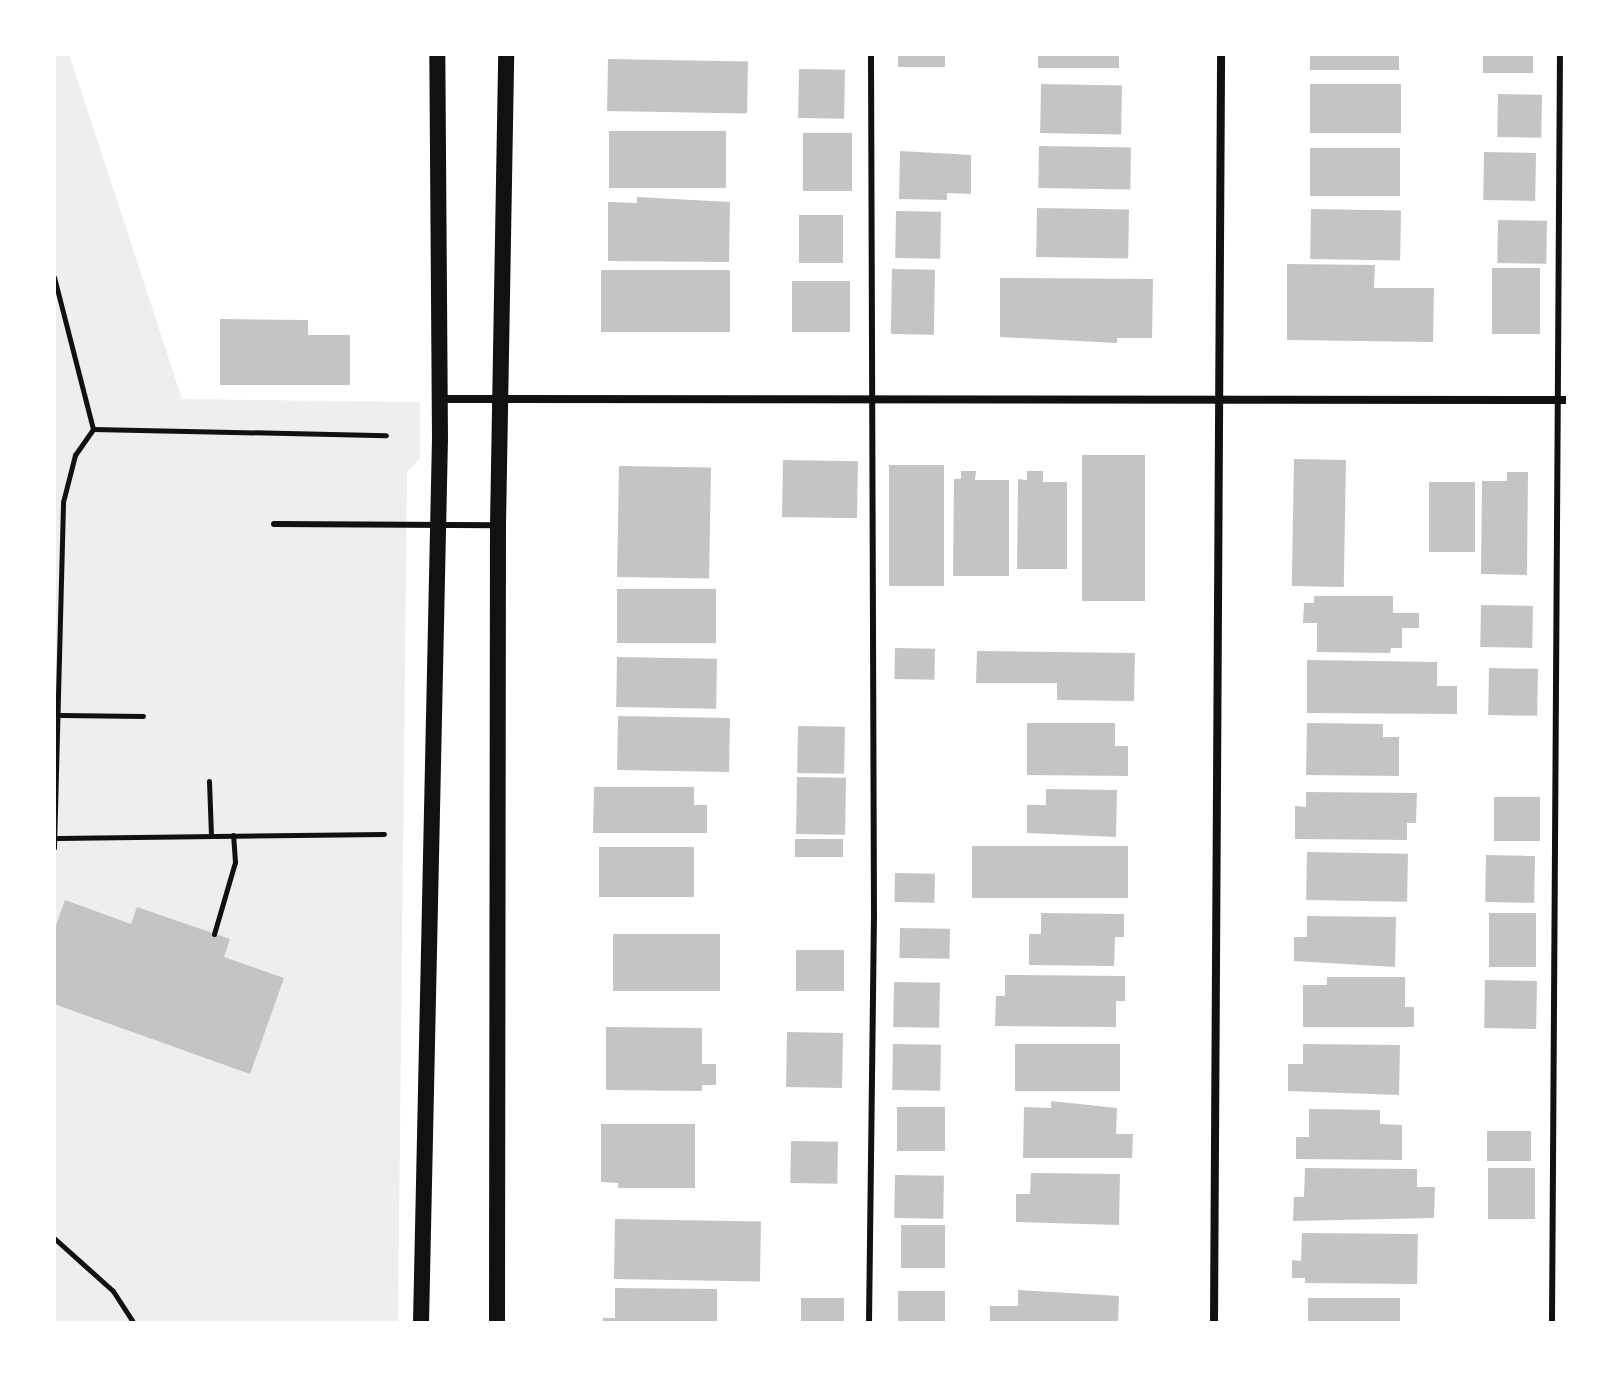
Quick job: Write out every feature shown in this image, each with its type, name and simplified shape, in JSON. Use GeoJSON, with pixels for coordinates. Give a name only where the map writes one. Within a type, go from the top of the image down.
{"type":"FeatureCollection","features":[{"type":"Feature","properties":{"kind":"main road"},"geometry":{"type":"LineString","coordinates":[[421,1323],[440,399],[437,54]]}},
{"type":"Feature","properties":{"kind":"main road"},"geometry":{"type":"LineString","coordinates":[[497,1323],[498,525],[506,54]]}},
{"type":"Feature","properties":{"kind":"street"},"geometry":{"type":"LineString","coordinates":[[1214,1323],[1221,54]]}},
{"type":"Feature","properties":{"kind":"street"},"geometry":{"type":"LineString","coordinates":[[440,399],[1568,400]]}},
{"type":"Feature","properties":{"kind":"lane"},"geometry":{"type":"LineString","coordinates":[[869,1323],[874,917],[869,400],[871,54]]}},
{"type":"Feature","properties":{"kind":"lane"},"geometry":{"type":"LineString","coordinates":[[1552,1323],[1555,400],[1560,54]]}},
{"type":"Feature","properties":{"kind":"lane"},"geometry":{"type":"LineString","coordinates":[[274,524],[498,525]]}},
{"type":"Feature","properties":{"kind":"path"},"geometry":{"type":"LineString","coordinates":[[54,277],[93,429],[75,455],[65,482],[61,715],[54,848]]}},
{"type":"Feature","properties":{"kind":"path"},"geometry":{"type":"LineString","coordinates":[[93,429],[386,435]]}},
{"type":"Feature","properties":{"kind":"path"},"geometry":{"type":"LineString","coordinates":[[61,715],[143,716]]}},
{"type":"Feature","properties":{"kind":"path"},"geometry":{"type":"LineString","coordinates":[[209,781],[211,836]]}},
{"type":"Feature","properties":{"kind":"path"},"geometry":{"type":"LineString","coordinates":[[56,838],[384,834]]}},
{"type":"Feature","properties":{"kind":"path"},"geometry":{"type":"LineString","coordinates":[[214,934],[235,862],[233,835]]}},
{"type":"Feature","properties":{"kind":"path"},"geometry":{"type":"LineString","coordinates":[[54,1238],[113,1291],[134,1323]]}},
{"type":"Feature","properties":{"kind":"shaded area"},"geometry":{"type":"Polygon","coordinates":[[[54,54],[69,54],[182,399],[420,402],[420,459],[407,471],[398,1323],[54,1323],[54,54]]]}},
{"type":"Feature","properties":{"kind":"building"},"geometry":{"type":"Polygon","coordinates":[[[898,54],[945,54],[945,67],[898,67],[898,54]]]}},
{"type":"Feature","properties":{"kind":"building"},"geometry":{"type":"Polygon","coordinates":[[[1038,54],[1119,54],[1119,68],[1038,68],[1038,54]]]}},
{"type":"Feature","properties":{"kind":"building"},"geometry":{"type":"Polygon","coordinates":[[[1310,54],[1399,54],[1399,70],[1310,70],[1310,54]]]}},
{"type":"Feature","properties":{"kind":"building"},"geometry":{"type":"Polygon","coordinates":[[[1483,54],[1533,54],[1533,73],[1483,73],[1483,54]]]}},
{"type":"Feature","properties":{"kind":"building"},"geometry":{"type":"Polygon","coordinates":[[[608,59],[748,61],[747,113],[607,111],[608,59]]]}},
{"type":"Feature","properties":{"kind":"building"},"geometry":{"type":"Polygon","coordinates":[[[799,69],[845,70],[844,119],[798,118],[799,69]]]}},
{"type":"Feature","properties":{"kind":"building"},"geometry":{"type":"Polygon","coordinates":[[[1041,84],[1122,85],[1121,134],[1040,133],[1041,84]]]}},
{"type":"Feature","properties":{"kind":"building"},"geometry":{"type":"Polygon","coordinates":[[[1310,84],[1401,84],[1401,133],[1310,133],[1310,84]]]}},
{"type":"Feature","properties":{"kind":"building"},"geometry":{"type":"Polygon","coordinates":[[[1498,94],[1542,95],[1541,138],[1497,137],[1498,94]]]}},
{"type":"Feature","properties":{"kind":"building"},"geometry":{"type":"Polygon","coordinates":[[[609,131],[726,131],[726,188],[609,188],[609,131]]]}},
{"type":"Feature","properties":{"kind":"building"},"geometry":{"type":"Polygon","coordinates":[[[803,133],[852,133],[852,191],[803,191],[803,133]]]}},
{"type":"Feature","properties":{"kind":"building"},"geometry":{"type":"Polygon","coordinates":[[[1039,146],[1131,148],[1130,190],[1038,188],[1039,146]]]}},
{"type":"Feature","properties":{"kind":"building"},"geometry":{"type":"Polygon","coordinates":[[[1310,148],[1400,148],[1400,196],[1310,196],[1310,148]]]}},
{"type":"Feature","properties":{"kind":"building"},"geometry":{"type":"Polygon","coordinates":[[[900,151],[971,155],[971,194],[947,193],[947,200],[899,199],[900,151]]]}},
{"type":"Feature","properties":{"kind":"building"},"geometry":{"type":"Polygon","coordinates":[[[1484,152],[1536,153],[1535,201],[1483,200],[1484,152]]]}},
{"type":"Feature","properties":{"kind":"building"},"geometry":{"type":"Polygon","coordinates":[[[637,197],[730,202],[729,262],[608,261],[608,202],[637,203],[637,197]]]}},
{"type":"Feature","properties":{"kind":"building"},"geometry":{"type":"Polygon","coordinates":[[[1037,208],[1129,210],[1128,259],[1036,257],[1037,208]]]}},
{"type":"Feature","properties":{"kind":"building"},"geometry":{"type":"Polygon","coordinates":[[[1311,209],[1401,211],[1400,261],[1310,259],[1311,209]]]}},
{"type":"Feature","properties":{"kind":"building"},"geometry":{"type":"Polygon","coordinates":[[[896,211],[941,212],[940,259],[895,258],[896,211]]]}},
{"type":"Feature","properties":{"kind":"building"},"geometry":{"type":"Polygon","coordinates":[[[799,215],[843,215],[843,263],[799,263],[799,215]]]}},
{"type":"Feature","properties":{"kind":"building"},"geometry":{"type":"Polygon","coordinates":[[[1498,220],[1547,221],[1546,264],[1497,263],[1498,220]]]}},
{"type":"Feature","properties":{"kind":"building"},"geometry":{"type":"Polygon","coordinates":[[[1287,264],[1375,265],[1374,288],[1434,288],[1433,342],[1287,340],[1287,264]]]}},
{"type":"Feature","properties":{"kind":"building"},"geometry":{"type":"Polygon","coordinates":[[[1492,268],[1540,268],[1540,334],[1492,334],[1492,268]]]}},
{"type":"Feature","properties":{"kind":"building"},"geometry":{"type":"Polygon","coordinates":[[[892,269],[935,270],[934,335],[891,334],[892,269]]]}},
{"type":"Feature","properties":{"kind":"building"},"geometry":{"type":"Polygon","coordinates":[[[601,270],[730,270],[730,332],[601,332],[601,270]]]}},
{"type":"Feature","properties":{"kind":"building"},"geometry":{"type":"Polygon","coordinates":[[[1000,278],[1153,279],[1152,338],[1117,338],[1117,343],[1000,337],[1000,278]]]}},
{"type":"Feature","properties":{"kind":"building"},"geometry":{"type":"Polygon","coordinates":[[[792,281],[850,281],[850,332],[792,332],[792,281]]]}},
{"type":"Feature","properties":{"kind":"building"},"geometry":{"type":"Polygon","coordinates":[[[220,319],[308,320],[308,335],[350,335],[350,385],[220,385],[220,319]]]}},
{"type":"Feature","properties":{"kind":"building"},"geometry":{"type":"Polygon","coordinates":[[[1082,455],[1145,455],[1145,601],[1082,601],[1082,455]]]}},
{"type":"Feature","properties":{"kind":"building"},"geometry":{"type":"Polygon","coordinates":[[[1294,459],[1346,460],[1344,587],[1292,586],[1294,459]]]}},
{"type":"Feature","properties":{"kind":"building"},"geometry":{"type":"Polygon","coordinates":[[[783,460],[858,461],[857,518],[782,517],[783,460]]]}},
{"type":"Feature","properties":{"kind":"building"},"geometry":{"type":"Polygon","coordinates":[[[889,465],[944,465],[944,586],[889,586],[889,465]]]}},
{"type":"Feature","properties":{"kind":"building"},"geometry":{"type":"Polygon","coordinates":[[[619,466],[711,468],[709,579],[617,577],[619,466]]]}},
{"type":"Feature","properties":{"kind":"building"},"geometry":{"type":"Polygon","coordinates":[[[961,471],[976,471],[975,480],[1009,480],[1009,576],[953,576],[954,479],[961,479],[961,471]]]}},
{"type":"Feature","properties":{"kind":"building"},"geometry":{"type":"Polygon","coordinates":[[[1027,471],[1043,471],[1043,482],[1067,482],[1067,569],[1017,569],[1018,479],[1027,480],[1027,471]]]}},
{"type":"Feature","properties":{"kind":"building"},"geometry":{"type":"Polygon","coordinates":[[[1507,472],[1528,472],[1527,575],[1481,574],[1482,481],[1507,481],[1507,472]]]}},
{"type":"Feature","properties":{"kind":"building"},"geometry":{"type":"Polygon","coordinates":[[[1429,482],[1475,482],[1475,552],[1429,552],[1429,482]]]}},
{"type":"Feature","properties":{"kind":"building"},"geometry":{"type":"Polygon","coordinates":[[[617,589],[716,589],[716,643],[617,643],[617,589]]]}},
{"type":"Feature","properties":{"kind":"building"},"geometry":{"type":"Polygon","coordinates":[[[1314,596],[1393,596],[1393,613],[1419,613],[1419,628],[1402,628],[1402,648],[1391,648],[1390,653],[1317,652],[1317,623],[1303,623],[1304,603],[1314,603],[1314,596]]]}},
{"type":"Feature","properties":{"kind":"building"},"geometry":{"type":"Polygon","coordinates":[[[1481,605],[1533,606],[1532,648],[1480,647],[1481,605]]]}},
{"type":"Feature","properties":{"kind":"building"},"geometry":{"type":"Polygon","coordinates":[[[895,648],[935,649],[934,680],[894,679],[895,648]]]}},
{"type":"Feature","properties":{"kind":"building"},"geometry":{"type":"Polygon","coordinates":[[[977,651],[1135,653],[1134,701],[1057,700],[1057,683],[976,683],[977,651]]]}},
{"type":"Feature","properties":{"kind":"building"},"geometry":{"type":"Polygon","coordinates":[[[617,657],[717,659],[716,709],[616,707],[617,657]]]}},
{"type":"Feature","properties":{"kind":"building"},"geometry":{"type":"Polygon","coordinates":[[[1307,660],[1437,662],[1437,686],[1457,686],[1457,714],[1307,713],[1307,660]]]}},
{"type":"Feature","properties":{"kind":"building"},"geometry":{"type":"Polygon","coordinates":[[[1489,668],[1538,669],[1537,716],[1488,715],[1489,668]]]}},
{"type":"Feature","properties":{"kind":"building"},"geometry":{"type":"Polygon","coordinates":[[[618,716],[730,718],[729,772],[617,770],[618,716]]]}},
{"type":"Feature","properties":{"kind":"building"},"geometry":{"type":"Polygon","coordinates":[[[1027,723],[1115,723],[1115,746],[1128,746],[1128,776],[1027,775],[1027,723]]]}},
{"type":"Feature","properties":{"kind":"building"},"geometry":{"type":"Polygon","coordinates":[[[1307,723],[1383,724],[1383,737],[1399,737],[1399,776],[1306,775],[1307,723]]]}},
{"type":"Feature","properties":{"kind":"building"},"geometry":{"type":"Polygon","coordinates":[[[798,726],[845,727],[844,774],[797,773],[798,726]]]}},
{"type":"Feature","properties":{"kind":"building"},"geometry":{"type":"Polygon","coordinates":[[[797,777],[846,778],[845,835],[796,834],[797,777]]]}},
{"type":"Feature","properties":{"kind":"building"},"geometry":{"type":"Polygon","coordinates":[[[594,787],[694,787],[694,805],[707,805],[707,833],[593,833],[594,787]]]}},
{"type":"Feature","properties":{"kind":"building"},"geometry":{"type":"Polygon","coordinates":[[[1046,789],[1117,790],[1116,837],[1027,833],[1027,805],[1046,805],[1046,789]]]}},
{"type":"Feature","properties":{"kind":"building"},"geometry":{"type":"Polygon","coordinates":[[[1306,792],[1417,793],[1416,823],[1407,823],[1407,840],[1295,839],[1295,806],[1306,807],[1306,792]]]}},
{"type":"Feature","properties":{"kind":"building"},"geometry":{"type":"Polygon","coordinates":[[[1494,797],[1540,797],[1540,841],[1494,841],[1494,797]]]}},
{"type":"Feature","properties":{"kind":"building"},"geometry":{"type":"Polygon","coordinates":[[[795,839],[843,839],[843,857],[795,857],[795,839]]]}},
{"type":"Feature","properties":{"kind":"building"},"geometry":{"type":"Polygon","coordinates":[[[972,846],[1128,846],[1128,898],[972,898],[972,846]]]}},
{"type":"Feature","properties":{"kind":"building"},"geometry":{"type":"Polygon","coordinates":[[[599,847],[694,847],[694,897],[599,897],[599,847]]]}},
{"type":"Feature","properties":{"kind":"building"},"geometry":{"type":"Polygon","coordinates":[[[1307,852],[1408,854],[1407,902],[1306,900],[1307,852]]]}},
{"type":"Feature","properties":{"kind":"building"},"geometry":{"type":"Polygon","coordinates":[[[1486,855],[1535,856],[1534,903],[1485,902],[1486,855]]]}},
{"type":"Feature","properties":{"kind":"building"},"geometry":{"type":"Polygon","coordinates":[[[895,873],[935,874],[934,903],[894,902],[895,873]]]}},
{"type":"Feature","properties":{"kind":"building"},"geometry":{"type":"Polygon","coordinates":[[[65,900],[131,924],[137,907],[230,939],[224,957],[284,978],[250,1074],[54,1004],[54,931],[65,900]]]}},
{"type":"Feature","properties":{"kind":"building"},"geometry":{"type":"Polygon","coordinates":[[[1041,913],[1124,914],[1124,937],[1115,937],[1114,966],[1029,965],[1029,934],[1041,934],[1041,913]]]}},
{"type":"Feature","properties":{"kind":"building"},"geometry":{"type":"Polygon","coordinates":[[[1489,913],[1536,913],[1536,967],[1489,967],[1489,913]]]}},
{"type":"Feature","properties":{"kind":"building"},"geometry":{"type":"Polygon","coordinates":[[[1307,916],[1396,917],[1395,967],[1294,961],[1294,937],[1307,937],[1307,916]]]}},
{"type":"Feature","properties":{"kind":"building"},"geometry":{"type":"Polygon","coordinates":[[[900,928],[950,929],[949,959],[899,958],[900,928]]]}},
{"type":"Feature","properties":{"kind":"building"},"geometry":{"type":"Polygon","coordinates":[[[613,934],[720,934],[720,991],[613,991],[613,934]]]}},
{"type":"Feature","properties":{"kind":"building"},"geometry":{"type":"Polygon","coordinates":[[[796,950],[844,950],[844,991],[796,991],[796,950]]]}},
{"type":"Feature","properties":{"kind":"building"},"geometry":{"type":"Polygon","coordinates":[[[1005,975],[1125,976],[1125,1001],[1116,1001],[1116,1027],[995,1026],[996,996],[1005,996],[1005,975]]]}},
{"type":"Feature","properties":{"kind":"building"},"geometry":{"type":"Polygon","coordinates":[[[1327,977],[1405,977],[1405,1007],[1414,1007],[1414,1027],[1303,1027],[1303,985],[1327,985],[1327,977]]]}},
{"type":"Feature","properties":{"kind":"building"},"geometry":{"type":"Polygon","coordinates":[[[1485,980],[1537,981],[1536,1029],[1484,1028],[1485,980]]]}},
{"type":"Feature","properties":{"kind":"building"},"geometry":{"type":"Polygon","coordinates":[[[894,982],[940,983],[939,1028],[893,1027],[894,982]]]}},
{"type":"Feature","properties":{"kind":"building"},"geometry":{"type":"Polygon","coordinates":[[[606,1027],[702,1028],[702,1064],[716,1064],[716,1085],[702,1085],[702,1091],[606,1090],[606,1027]]]}},
{"type":"Feature","properties":{"kind":"building"},"geometry":{"type":"Polygon","coordinates":[[[787,1032],[843,1033],[842,1088],[786,1087],[787,1032]]]}},
{"type":"Feature","properties":{"kind":"building"},"geometry":{"type":"Polygon","coordinates":[[[893,1044],[941,1045],[940,1091],[892,1090],[893,1044]]]}},
{"type":"Feature","properties":{"kind":"building"},"geometry":{"type":"Polygon","coordinates":[[[1015,1044],[1120,1044],[1120,1091],[1015,1091],[1015,1044]]]}},
{"type":"Feature","properties":{"kind":"building"},"geometry":{"type":"Polygon","coordinates":[[[1303,1044],[1400,1045],[1399,1095],[1288,1091],[1288,1064],[1303,1064],[1303,1044]]]}},
{"type":"Feature","properties":{"kind":"building"},"geometry":{"type":"Polygon","coordinates":[[[1051,1101],[1117,1108],[1116,1134],[1133,1134],[1132,1158],[1023,1158],[1024,1107],[1051,1108],[1051,1101]]]}},
{"type":"Feature","properties":{"kind":"building"},"geometry":{"type":"Polygon","coordinates":[[[897,1107],[945,1107],[945,1151],[897,1151],[897,1107]]]}},
{"type":"Feature","properties":{"kind":"building"},"geometry":{"type":"Polygon","coordinates":[[[1309,1109],[1380,1110],[1380,1124],[1402,1125],[1402,1160],[1296,1159],[1296,1137],[1309,1137],[1309,1109]]]}},
{"type":"Feature","properties":{"kind":"building"},"geometry":{"type":"Polygon","coordinates":[[[601,1124],[695,1124],[695,1188],[618,1188],[618,1183],[601,1182],[601,1124]]]}},
{"type":"Feature","properties":{"kind":"building"},"geometry":{"type":"Polygon","coordinates":[[[1487,1131],[1531,1131],[1531,1161],[1487,1161],[1487,1131]]]}},
{"type":"Feature","properties":{"kind":"building"},"geometry":{"type":"Polygon","coordinates":[[[791,1141],[838,1142],[837,1184],[790,1183],[791,1141]]]}},
{"type":"Feature","properties":{"kind":"building"},"geometry":{"type":"Polygon","coordinates":[[[1305,1168],[1417,1169],[1417,1187],[1435,1187],[1434,1218],[1293,1221],[1294,1197],[1304,1197],[1305,1168]]]}},
{"type":"Feature","properties":{"kind":"building"},"geometry":{"type":"Polygon","coordinates":[[[1488,1168],[1535,1168],[1535,1219],[1488,1219],[1488,1168]]]}},
{"type":"Feature","properties":{"kind":"building"},"geometry":{"type":"Polygon","coordinates":[[[1031,1173],[1120,1174],[1119,1225],[1016,1222],[1016,1194],[1030,1194],[1031,1173]]]}},
{"type":"Feature","properties":{"kind":"building"},"geometry":{"type":"Polygon","coordinates":[[[895,1175],[944,1176],[943,1219],[894,1218],[895,1175]]]}},
{"type":"Feature","properties":{"kind":"building"},"geometry":{"type":"Polygon","coordinates":[[[615,1219],[761,1222],[760,1282],[614,1279],[615,1219]]]}},
{"type":"Feature","properties":{"kind":"building"},"geometry":{"type":"Polygon","coordinates":[[[901,1225],[945,1225],[945,1268],[901,1268],[901,1225]]]}},
{"type":"Feature","properties":{"kind":"building"},"geometry":{"type":"Polygon","coordinates":[[[1302,1233],[1418,1234],[1417,1284],[1305,1283],[1305,1278],[1292,1278],[1292,1260],[1301,1261],[1302,1233]]]}},
{"type":"Feature","properties":{"kind":"building"},"geometry":{"type":"Polygon","coordinates":[[[615,1288],[717,1289],[717,1323],[603,1323],[603,1318],[615,1318],[615,1288]]]}},
{"type":"Feature","properties":{"kind":"building"},"geometry":{"type":"Polygon","coordinates":[[[1018,1290],[1119,1296],[1118,1323],[990,1323],[990,1306],[1018,1306],[1018,1290]]]}},
{"type":"Feature","properties":{"kind":"building"},"geometry":{"type":"Polygon","coordinates":[[[898,1291],[945,1291],[945,1323],[898,1323],[898,1291]]]}},
{"type":"Feature","properties":{"kind":"building"},"geometry":{"type":"Polygon","coordinates":[[[801,1298],[844,1298],[844,1323],[801,1323],[801,1298]]]}},
{"type":"Feature","properties":{"kind":"building"},"geometry":{"type":"Polygon","coordinates":[[[1308,1298],[1400,1298],[1400,1323],[1308,1323],[1308,1298]]]}}]}
